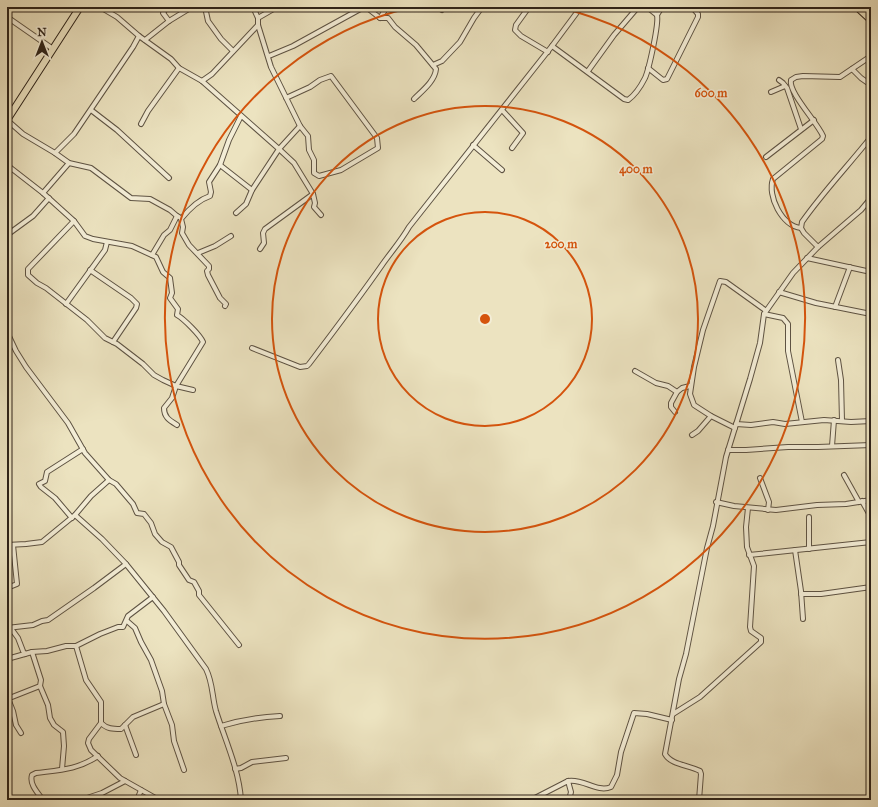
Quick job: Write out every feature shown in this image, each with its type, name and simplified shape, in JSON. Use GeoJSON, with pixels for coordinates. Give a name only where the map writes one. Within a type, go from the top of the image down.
{"type":"FeatureCollection","features":[{"type":"Feature","properties":{"kind":"main road"},"geometry":{"type":"LineString","coordinates":[[7,120],[80,7]]}},
{"type":"Feature","properties":{"kind":"main road"},"geometry":{"type":"LineString","coordinates":[[857,7],[871,20]]}},
{"type":"Feature","properties":{"kind":"street"},"geometry":{"type":"LineString","coordinates":[[100,7],[117,17],[139,36],[170,59],[179,68],[202,81],[294,163],[313,194],[315,202],[314,207],[321,215]]}},
{"type":"Feature","properties":{"kind":"street"},"geometry":{"type":"LineString","coordinates":[[167,7],[163,13],[170,21]]}},
{"type":"Feature","properties":{"kind":"street"},"geometry":{"type":"LineString","coordinates":[[145,40],[192,7]]}},
{"type":"Feature","properties":{"kind":"street"},"geometry":{"type":"LineString","coordinates":[[205,7],[208,21],[220,39],[233,51]]}},
{"type":"Feature","properties":{"kind":"street"},"geometry":{"type":"LineString","coordinates":[[253,7],[258,18],[258,25],[269,56],[271,67],[286,98],[300,126],[308,136],[309,150],[314,160],[313,171],[316,175],[326,175],[342,170],[378,148],[377,138],[331,76],[320,80],[310,87],[286,98]]}},
{"type":"Feature","properties":{"kind":"street"},"geometry":{"type":"LineString","coordinates":[[258,18],[277,7]]}},
{"type":"Feature","properties":{"kind":"street"},"geometry":{"type":"LineString","coordinates":[[269,56],[294,46],[365,7],[380,18],[388,18],[395,27],[408,37],[436,69],[436,74],[414,99]]}},
{"type":"Feature","properties":{"kind":"street"},"geometry":{"type":"LineString","coordinates":[[380,18],[387,7]]}},
{"type":"Feature","properties":{"kind":"street"},"geometry":{"type":"LineString","coordinates":[[433,65],[442,61],[460,42],[482,7]]}},
{"type":"Feature","properties":{"kind":"street"},"geometry":{"type":"LineString","coordinates":[[530,7],[516,25],[515,30],[521,36],[548,52]]}},
{"type":"Feature","properties":{"kind":"street"},"geometry":{"type":"LineString","coordinates":[[252,348],[300,367],[307,366],[354,306],[390,253],[401,241],[409,227],[548,52],[581,7]]}},
{"type":"Feature","properties":{"kind":"street"},"geometry":{"type":"LineString","coordinates":[[588,71],[638,7]]}},
{"type":"Feature","properties":{"kind":"street"},"geometry":{"type":"LineString","coordinates":[[647,7],[657,14]]}},
{"type":"Feature","properties":{"kind":"street"},"geometry":{"type":"LineString","coordinates":[[552,46],[588,71],[624,99],[628,100],[646,77],[656,30],[658,18],[657,14],[662,7]]}},
{"type":"Feature","properties":{"kind":"street"},"geometry":{"type":"LineString","coordinates":[[648,68],[663,80],[667,79],[698,17],[698,14],[692,7]]}},
{"type":"Feature","properties":{"kind":"street"},"geometry":{"type":"LineString","coordinates":[[7,17],[53,49]]}},
{"type":"Feature","properties":{"kind":"street"},"geometry":{"type":"LineString","coordinates":[[202,81],[212,74],[258,25]]}},
{"type":"Feature","properties":{"kind":"street"},"geometry":{"type":"LineString","coordinates":[[55,153],[74,134],[139,36]]}},
{"type":"Feature","properties":{"kind":"street"},"geometry":{"type":"LineString","coordinates":[[801,228],[796,227],[782,216],[775,204],[771,184],[773,179],[822,139],[823,136],[814,120],[793,91],[790,85],[791,80],[796,77],[803,76],[840,77],[871,56]]}},
{"type":"Feature","properties":{"kind":"street"},"geometry":{"type":"LineString","coordinates":[[142,124],[148,111],[179,68]]}},
{"type":"Feature","properties":{"kind":"street"},"geometry":{"type":"LineString","coordinates":[[852,69],[871,85]]}},
{"type":"Feature","properties":{"kind":"street"},"geometry":{"type":"LineString","coordinates":[[779,80],[785,86],[801,129]]}},
{"type":"Feature","properties":{"kind":"street"},"geometry":{"type":"LineString","coordinates":[[771,92],[785,86]]}},
{"type":"Feature","properties":{"kind":"street"},"geometry":{"type":"LineString","coordinates":[[91,110],[117,130],[169,178]]}},
{"type":"Feature","properties":{"kind":"street"},"geometry":{"type":"LineString","coordinates":[[502,110],[522,133],[512,148]]}},
{"type":"Feature","properties":{"kind":"street"},"geometry":{"type":"LineString","coordinates":[[181,219],[189,209],[203,198],[210,196],[211,192],[209,182],[220,165],[229,140],[241,116]]}},
{"type":"Feature","properties":{"kind":"street"},"geometry":{"type":"LineString","coordinates":[[7,120],[23,134],[69,163],[91,168],[131,198],[150,199],[170,210],[181,219],[183,227],[182,233],[189,245],[209,266],[207,272],[208,275],[220,298],[226,304],[225,306]]}},
{"type":"Feature","properties":{"kind":"street"},"geometry":{"type":"LineString","coordinates":[[766,157],[814,120]]}},
{"type":"Feature","properties":{"kind":"street"},"geometry":{"type":"LineString","coordinates":[[236,213],[246,204],[252,190],[279,149],[300,126]]}},
{"type":"Feature","properties":{"kind":"street"},"geometry":{"type":"LineString","coordinates":[[818,246],[804,233],[801,228],[802,222],[871,137]]}},
{"type":"Feature","properties":{"kind":"street"},"geometry":{"type":"LineString","coordinates":[[473,145],[502,170]]}},
{"type":"Feature","properties":{"kind":"street"},"geometry":{"type":"LineString","coordinates":[[43,193],[69,163]]}},
{"type":"Feature","properties":{"kind":"street"},"geometry":{"type":"LineString","coordinates":[[7,165],[49,198],[74,221],[85,236],[107,242],[132,246],[152,255],[156,257],[163,272],[170,278],[172,293],[170,298],[178,309],[177,315],[200,336],[203,342],[176,386],[172,398],[164,408],[167,419],[177,425]]}},
{"type":"Feature","properties":{"kind":"street"},"geometry":{"type":"LineString","coordinates":[[220,165],[252,190]]}},
{"type":"Feature","properties":{"kind":"street"},"geometry":{"type":"LineString","coordinates":[[260,249],[264,243],[264,229],[313,194]]}},
{"type":"Feature","properties":{"kind":"street"},"geometry":{"type":"LineString","coordinates":[[7,235],[33,216],[49,198]]}},
{"type":"Feature","properties":{"kind":"street"},"geometry":{"type":"LineString","coordinates":[[699,800],[700,771],[673,762],[664,754],[707,548],[713,526],[716,502],[728,450],[760,343],[764,312],[793,273],[818,246],[861,210],[871,198]]}},
{"type":"Feature","properties":{"kind":"street"},"geometry":{"type":"LineString","coordinates":[[152,255],[164,235],[170,230],[177,216]]}},
{"type":"Feature","properties":{"kind":"street"},"geometry":{"type":"LineString","coordinates":[[74,221],[27,271],[28,275],[36,283],[46,288],[91,323],[106,338],[143,364],[157,377],[176,386],[193,390]]}},
{"type":"Feature","properties":{"kind":"street"},"geometry":{"type":"LineString","coordinates":[[198,254],[231,236]]}},
{"type":"Feature","properties":{"kind":"street"},"geometry":{"type":"LineString","coordinates":[[66,304],[105,250],[107,242]]}},
{"type":"Feature","properties":{"kind":"street"},"geometry":{"type":"LineString","coordinates":[[807,258],[870,272],[871,280]]}},
{"type":"Feature","properties":{"kind":"street"},"geometry":{"type":"LineString","coordinates":[[835,307],[850,267]]}},
{"type":"Feature","properties":{"kind":"street"},"geometry":{"type":"LineString","coordinates":[[90,270],[131,298],[137,304],[136,308],[113,342]]}},
{"type":"Feature","properties":{"kind":"street"},"geometry":{"type":"LineString","coordinates":[[802,422],[788,351],[788,324],[783,318],[764,312],[722,280],[719,282],[695,360],[690,386],[690,394],[694,405],[710,416],[736,426],[773,422],[785,424],[834,420],[859,422],[871,421]]}},
{"type":"Feature","properties":{"kind":"street"},"geometry":{"type":"LineString","coordinates":[[779,292],[798,299],[871,314]]}},
{"type":"Feature","properties":{"kind":"street"},"geometry":{"type":"LineString","coordinates":[[8,336],[26,367],[68,424],[83,449],[109,480],[116,484],[133,504],[137,513],[144,514],[151,523],[155,534],[162,542],[171,547],[179,562],[179,565],[189,580],[194,582],[199,595],[239,645]]}},
{"type":"Feature","properties":{"kind":"street"},"geometry":{"type":"LineString","coordinates":[[838,360],[841,380],[842,421]]}},
{"type":"Feature","properties":{"kind":"street"},"geometry":{"type":"LineString","coordinates":[[635,371],[656,383],[668,386],[678,392]]}},
{"type":"Feature","properties":{"kind":"street"},"geometry":{"type":"LineString","coordinates":[[675,412],[670,403],[682,388],[690,386]]}},
{"type":"Feature","properties":{"kind":"street"},"geometry":{"type":"LineString","coordinates":[[692,435],[698,431],[710,416]]}},
{"type":"Feature","properties":{"kind":"street"},"geometry":{"type":"LineString","coordinates":[[832,446],[834,420]]}},
{"type":"Feature","properties":{"kind":"street"},"geometry":{"type":"LineString","coordinates":[[728,450],[788,446],[871,445]]}},
{"type":"Feature","properties":{"kind":"street"},"geometry":{"type":"LineString","coordinates":[[83,449],[47,472],[45,481],[39,484],[102,539],[126,564],[153,597],[206,669],[210,677],[213,697],[235,769],[241,800]]}},
{"type":"Feature","properties":{"kind":"street"},"geometry":{"type":"LineString","coordinates":[[844,475],[871,517]]}},
{"type":"Feature","properties":{"kind":"street"},"geometry":{"type":"LineString","coordinates":[[760,478],[769,502],[768,510]]}},
{"type":"Feature","properties":{"kind":"street"},"geometry":{"type":"LineString","coordinates":[[7,545],[42,542],[74,516],[91,496],[109,480]]}},
{"type":"Feature","properties":{"kind":"street"},"geometry":{"type":"LineString","coordinates":[[716,502],[768,510],[826,504],[846,504],[871,500]]}},
{"type":"Feature","properties":{"kind":"street"},"geometry":{"type":"LineString","coordinates":[[673,714],[700,697],[761,642],[762,638],[751,631],[750,627],[754,566],[747,547],[746,527],[748,508]]}},
{"type":"Feature","properties":{"kind":"street"},"geometry":{"type":"LineString","coordinates":[[809,517],[809,549]]}},
{"type":"Feature","properties":{"kind":"street"},"geometry":{"type":"LineString","coordinates":[[749,555],[871,542]]}},
{"type":"Feature","properties":{"kind":"street"},"geometry":{"type":"LineString","coordinates":[[7,588],[17,584],[13,545]]}},
{"type":"Feature","properties":{"kind":"street"},"geometry":{"type":"LineString","coordinates":[[795,550],[803,619]]}},
{"type":"Feature","properties":{"kind":"street"},"geometry":{"type":"LineString","coordinates":[[9,628],[33,625],[48,620],[126,564]]}},
{"type":"Feature","properties":{"kind":"street"},"geometry":{"type":"LineString","coordinates":[[801,594],[821,594],[871,587]]}},
{"type":"Feature","properties":{"kind":"street"},"geometry":{"type":"LineString","coordinates":[[7,660],[32,652],[47,651],[66,646],[76,646],[100,634],[118,627],[122,627],[127,621],[128,616],[153,597]]}},
{"type":"Feature","properties":{"kind":"street"},"geometry":{"type":"LineString","coordinates":[[127,621],[134,628],[151,660],[162,691],[164,704],[172,725],[174,741],[184,770]]}},
{"type":"Feature","properties":{"kind":"street"},"geometry":{"type":"LineString","coordinates":[[9,628],[18,638],[25,654]]}},
{"type":"Feature","properties":{"kind":"street"},"geometry":{"type":"LineString","coordinates":[[76,646],[86,680],[101,702],[102,723],[89,739],[88,743],[91,750],[124,781],[159,800]]}},
{"type":"Feature","properties":{"kind":"street"},"geometry":{"type":"LineString","coordinates":[[32,652],[41,680],[40,686],[48,705],[50,718],[54,725],[63,732],[64,746],[62,769]]}},
{"type":"Feature","properties":{"kind":"street"},"geometry":{"type":"LineString","coordinates":[[21,733],[16,725],[13,710],[7,698],[40,686]]}},
{"type":"Feature","properties":{"kind":"street"},"geometry":{"type":"LineString","coordinates":[[102,723],[109,728],[121,729],[133,717],[164,704]]}},
{"type":"Feature","properties":{"kind":"street"},"geometry":{"type":"LineString","coordinates":[[531,800],[568,781],[580,781],[604,789],[611,787],[617,775],[621,752],[634,713],[647,714],[672,720]]}},
{"type":"Feature","properties":{"kind":"street"},"geometry":{"type":"LineString","coordinates":[[221,726],[257,717],[280,716]]}},
{"type":"Feature","properties":{"kind":"street"},"geometry":{"type":"LineString","coordinates":[[125,725],[136,755]]}},
{"type":"Feature","properties":{"kind":"street"},"geometry":{"type":"LineString","coordinates":[[43,800],[32,783],[32,775],[86,764],[98,756]]}},
{"type":"Feature","properties":{"kind":"street"},"geometry":{"type":"LineString","coordinates":[[235,769],[241,768],[252,762],[286,758]]}},
{"type":"Feature","properties":{"kind":"street"},"geometry":{"type":"LineString","coordinates":[[68,800],[87,798],[102,793],[124,781]]}},
{"type":"Feature","properties":{"kind":"street"},"geometry":{"type":"LineString","coordinates":[[568,781],[571,792],[569,800]]}},
{"type":"Feature","properties":{"kind":"street"},"geometry":{"type":"LineString","coordinates":[[137,800],[141,790]]}}]}
